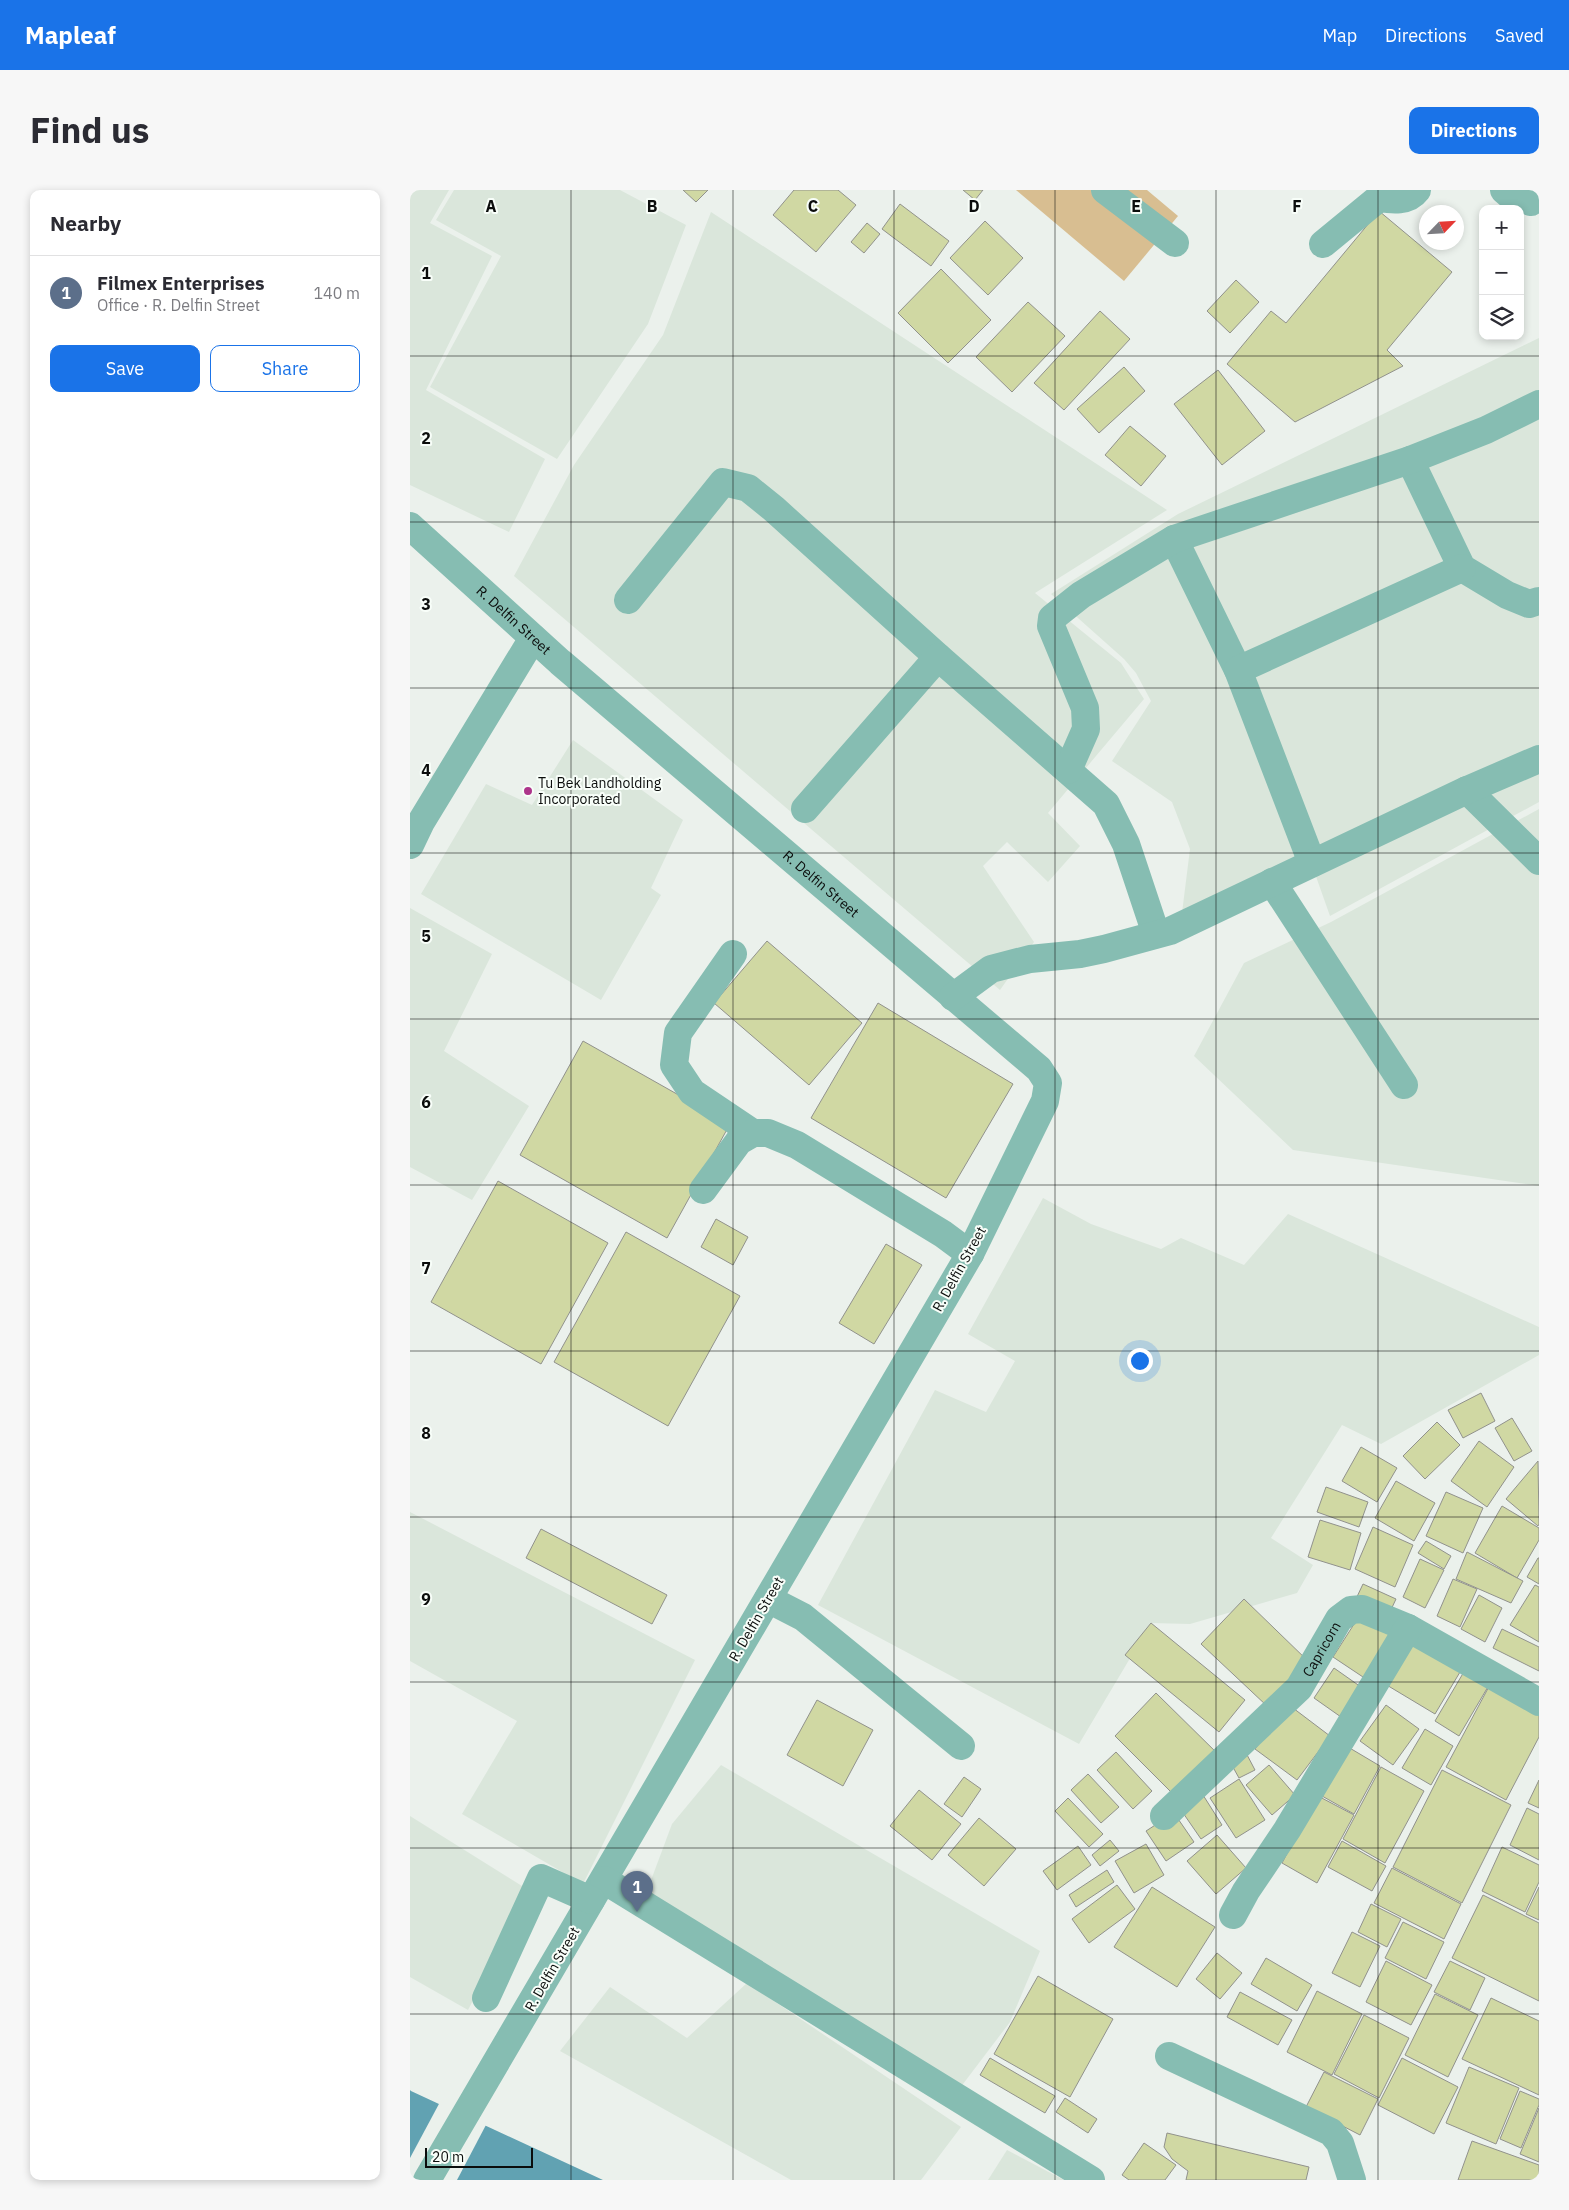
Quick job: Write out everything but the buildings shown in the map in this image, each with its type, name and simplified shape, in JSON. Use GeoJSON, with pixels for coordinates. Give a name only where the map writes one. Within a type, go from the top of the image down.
{"type":"FeatureCollection","features":[{"type":"Feature","properties":{"kind":"street"},"geometry":{"type":"LineString","coordinates":[[1105,190],[1175,243]]}},
{"type":"Feature","properties":{"kind":"street"},"geometry":{"type":"LineString","coordinates":[[1323,244],[1379,198],[1397,200],[1414,195],[1418,190]]}},
{"type":"Feature","properties":{"kind":"street"},"geometry":{"type":"LineString","coordinates":[[1504,190],[1511,196],[1531,202],[1539,193]]}},
{"type":"Feature","properties":{"kind":"street"},"geometry":{"type":"LineString","coordinates":[[1068,770],[1086,729],[1085,708],[1052,634],[1051,626],[1052,618],[1081,595],[1174,539],[1410,460],[1486,430],[1539,404]]}},
{"type":"Feature","properties":{"kind":"street"},"geometry":{"type":"LineString","coordinates":[[1410,460],[1462,568],[1507,595],[1529,604],[1539,601]]}},
{"type":"Feature","properties":{"kind":"street"},"geometry":{"type":"LineString","coordinates":[[628,600],[723,482],[748,488],[1106,804],[1126,844],[1156,934]]}},
{"type":"Feature","properties":{"kind":"street","name":"R. Delfin Street"},"geometry":{"type":"LineString","coordinates":[[410,526],[533,638],[1039,1069],[1048,1083],[1046,1101],[970,1254],[427,2180]]}},
{"type":"Feature","properties":{"kind":"street"},"geometry":{"type":"LineString","coordinates":[[1174,539],[1238,670],[1312,863]]}},
{"type":"Feature","properties":{"kind":"street"},"geometry":{"type":"LineString","coordinates":[[1238,670],[1462,568]]}},
{"type":"Feature","properties":{"kind":"street"},"geometry":{"type":"LineString","coordinates":[[410,845],[421,822],[533,638]]}},
{"type":"Feature","properties":{"kind":"street"},"geometry":{"type":"LineString","coordinates":[[805,809],[938,657]]}},
{"type":"Feature","properties":{"kind":"street"},"geometry":{"type":"LineString","coordinates":[[953,997],[991,969],[1030,959],[1104,950],[1170,931],[1466,790],[1539,759]]}},
{"type":"Feature","properties":{"kind":"street"},"geometry":{"type":"LineString","coordinates":[[1466,790],[1539,861]]}},
{"type":"Feature","properties":{"kind":"street"},"geometry":{"type":"LineString","coordinates":[[1272,882],[1404,1084]]}},
{"type":"Feature","properties":{"kind":"street"},"geometry":{"type":"LineString","coordinates":[[733,954],[678,1033],[674,1065],[692,1092],[753,1133],[768,1134],[797,1145],[944,1234],[970,1254]]}},
{"type":"Feature","properties":{"kind":"street"},"geometry":{"type":"LineString","coordinates":[[703,1190],[739,1141],[753,1133]]}},
{"type":"Feature","properties":{"kind":"street"},"geometry":{"type":"LineString","coordinates":[[768,1599],[803,1617],[961,1746]]}},
{"type":"Feature","properties":{"kind":"street","name":"Capricorn"},"geometry":{"type":"LineString","coordinates":[[1164,1816],[1299,1688],[1339,1619],[1351,1610],[1362,1609],[1408,1628],[1539,1702]]}},
{"type":"Feature","properties":{"kind":"street"},"geometry":{"type":"LineString","coordinates":[[1234,1915],[1246,1891],[1287,1830],[1408,1628]]}},
{"type":"Feature","properties":{"kind":"street"},"geometry":{"type":"LineString","coordinates":[[486,1998],[541,1878],[598,1890],[1091,2180]]}},
{"type":"Feature","properties":{"kind":"street"},"geometry":{"type":"LineString","coordinates":[[1169,2056],[1331,2132],[1340,2143],[1352,2180]]}},
{"type":"Feature","properties":{"kind":"shaded area"},"geometry":{"type":"Polygon","coordinates":[[[410,190],[449,190],[430,223],[492,256],[426,390],[545,459],[509,532],[410,485],[410,190]]]}},
{"type":"Feature","properties":{"kind":"shaded area"},"geometry":{"type":"Polygon","coordinates":[[[454,190],[620,190],[686,225],[648,324],[557,459],[430,387],[501,256],[436,220],[454,190]]]}},
{"type":"Feature","properties":{"kind":"shaded area"},"geometry":{"type":"Polygon","coordinates":[[[1016,190],[1147,190],[1178,216],[1124,281],[1016,190]]]}},
{"type":"Feature","properties":{"kind":"shaded area"},"geometry":{"type":"Polygon","coordinates":[[[711,212],[1167,510],[1035,593],[1121,663],[1144,699],[1048,813],[1080,846],[1048,882],[1007,842],[983,866],[1034,942],[1000,990],[514,576],[574,465],[663,335],[711,212]]]}},
{"type":"Feature","properties":{"kind":"shaded area"},"geometry":{"type":"Polygon","coordinates":[[[1539,338],[1539,802],[1330,916],[1313,868],[1180,929],[1190,849],[1172,802],[1112,761],[1151,701],[1136,673],[1124,659],[1051,594],[1178,514],[1539,338]]]}},
{"type":"Feature","properties":{"kind":"shaded area"},"geometry":{"type":"Polygon","coordinates":[[[573,740],[683,820],[651,888],[661,895],[601,1000],[421,894],[486,784],[532,805],[573,740]]]}},
{"type":"Feature","properties":{"kind":"shaded area"},"geometry":{"type":"Polygon","coordinates":[[[1539,809],[1539,1186],[1293,1150],[1194,1056],[1244,963],[1331,922],[1539,809]]]}},
{"type":"Feature","properties":{"kind":"shaded area"},"geometry":{"type":"Polygon","coordinates":[[[410,908],[492,954],[444,1051],[529,1106],[472,1200],[410,1167],[410,908]]]}},
{"type":"Feature","properties":{"kind":"shaded area"},"geometry":{"type":"Polygon","coordinates":[[[1043,1198],[1091,1224],[1161,1249],[1181,1238],[1244,1265],[1288,1214],[1539,1327],[1539,1355],[1381,1444],[1342,1425],[1271,1538],[1313,1565],[1297,1593],[1190,1624],[1151,1623],[1079,1744],[818,1605],[935,1390],[986,1412],[1015,1361],[968,1334],[1043,1198]]]}},
{"type":"Feature","properties":{"kind":"shaded area"},"geometry":{"type":"Polygon","coordinates":[[[410,1512],[695,1660],[583,1884],[462,1814],[517,1721],[410,1661],[410,1512]]]}},
{"type":"Feature","properties":{"kind":"shaded area"},"geometry":{"type":"Polygon","coordinates":[[[721,1765],[1040,1951],[1010,2022],[960,2088],[647,1891],[672,1824],[721,1765]]]}},
{"type":"Feature","properties":{"kind":"shaded area"},"geometry":{"type":"Polygon","coordinates":[[[410,1816],[530,1891],[468,2010],[410,1977],[410,1816]]]}},
{"type":"Feature","properties":{"kind":"shaded area"},"geometry":{"type":"Polygon","coordinates":[[[747,1983],[961,2127],[921,2180],[791,2180],[560,2051],[610,1987],[687,2038],[747,1983]]]}},
{"type":"Feature","properties":{"kind":"shaded area"},"geometry":{"type":"Polygon","coordinates":[[[1007,2150],[1064,2180],[988,2180],[1007,2150]]]}},
{"type":"Feature","properties":{"kind":"water"},"geometry":{"type":"Polygon","coordinates":[[[410,2090],[603,2180],[436,2180],[410,2167],[410,2090]]]}},
{"type":"Feature","properties":{"kind":"pier"},"geometry":{"type":"Polygon","coordinates":[[[440,2102],[487,2123],[457,2180],[430,2180],[410,2170],[410,2158],[440,2102]]]}},
{"type":"Feature","properties":{"kind":"place","name":"Tu Bek Landholding Incorporated"},"geometry":{"type":"Point","coordinates":[528,791]}},
{"type":"Feature","properties":{"kind":"place","name":"Filmex Enterprises"},"geometry":{"type":"Point","coordinates":[637,1912]}}]}
